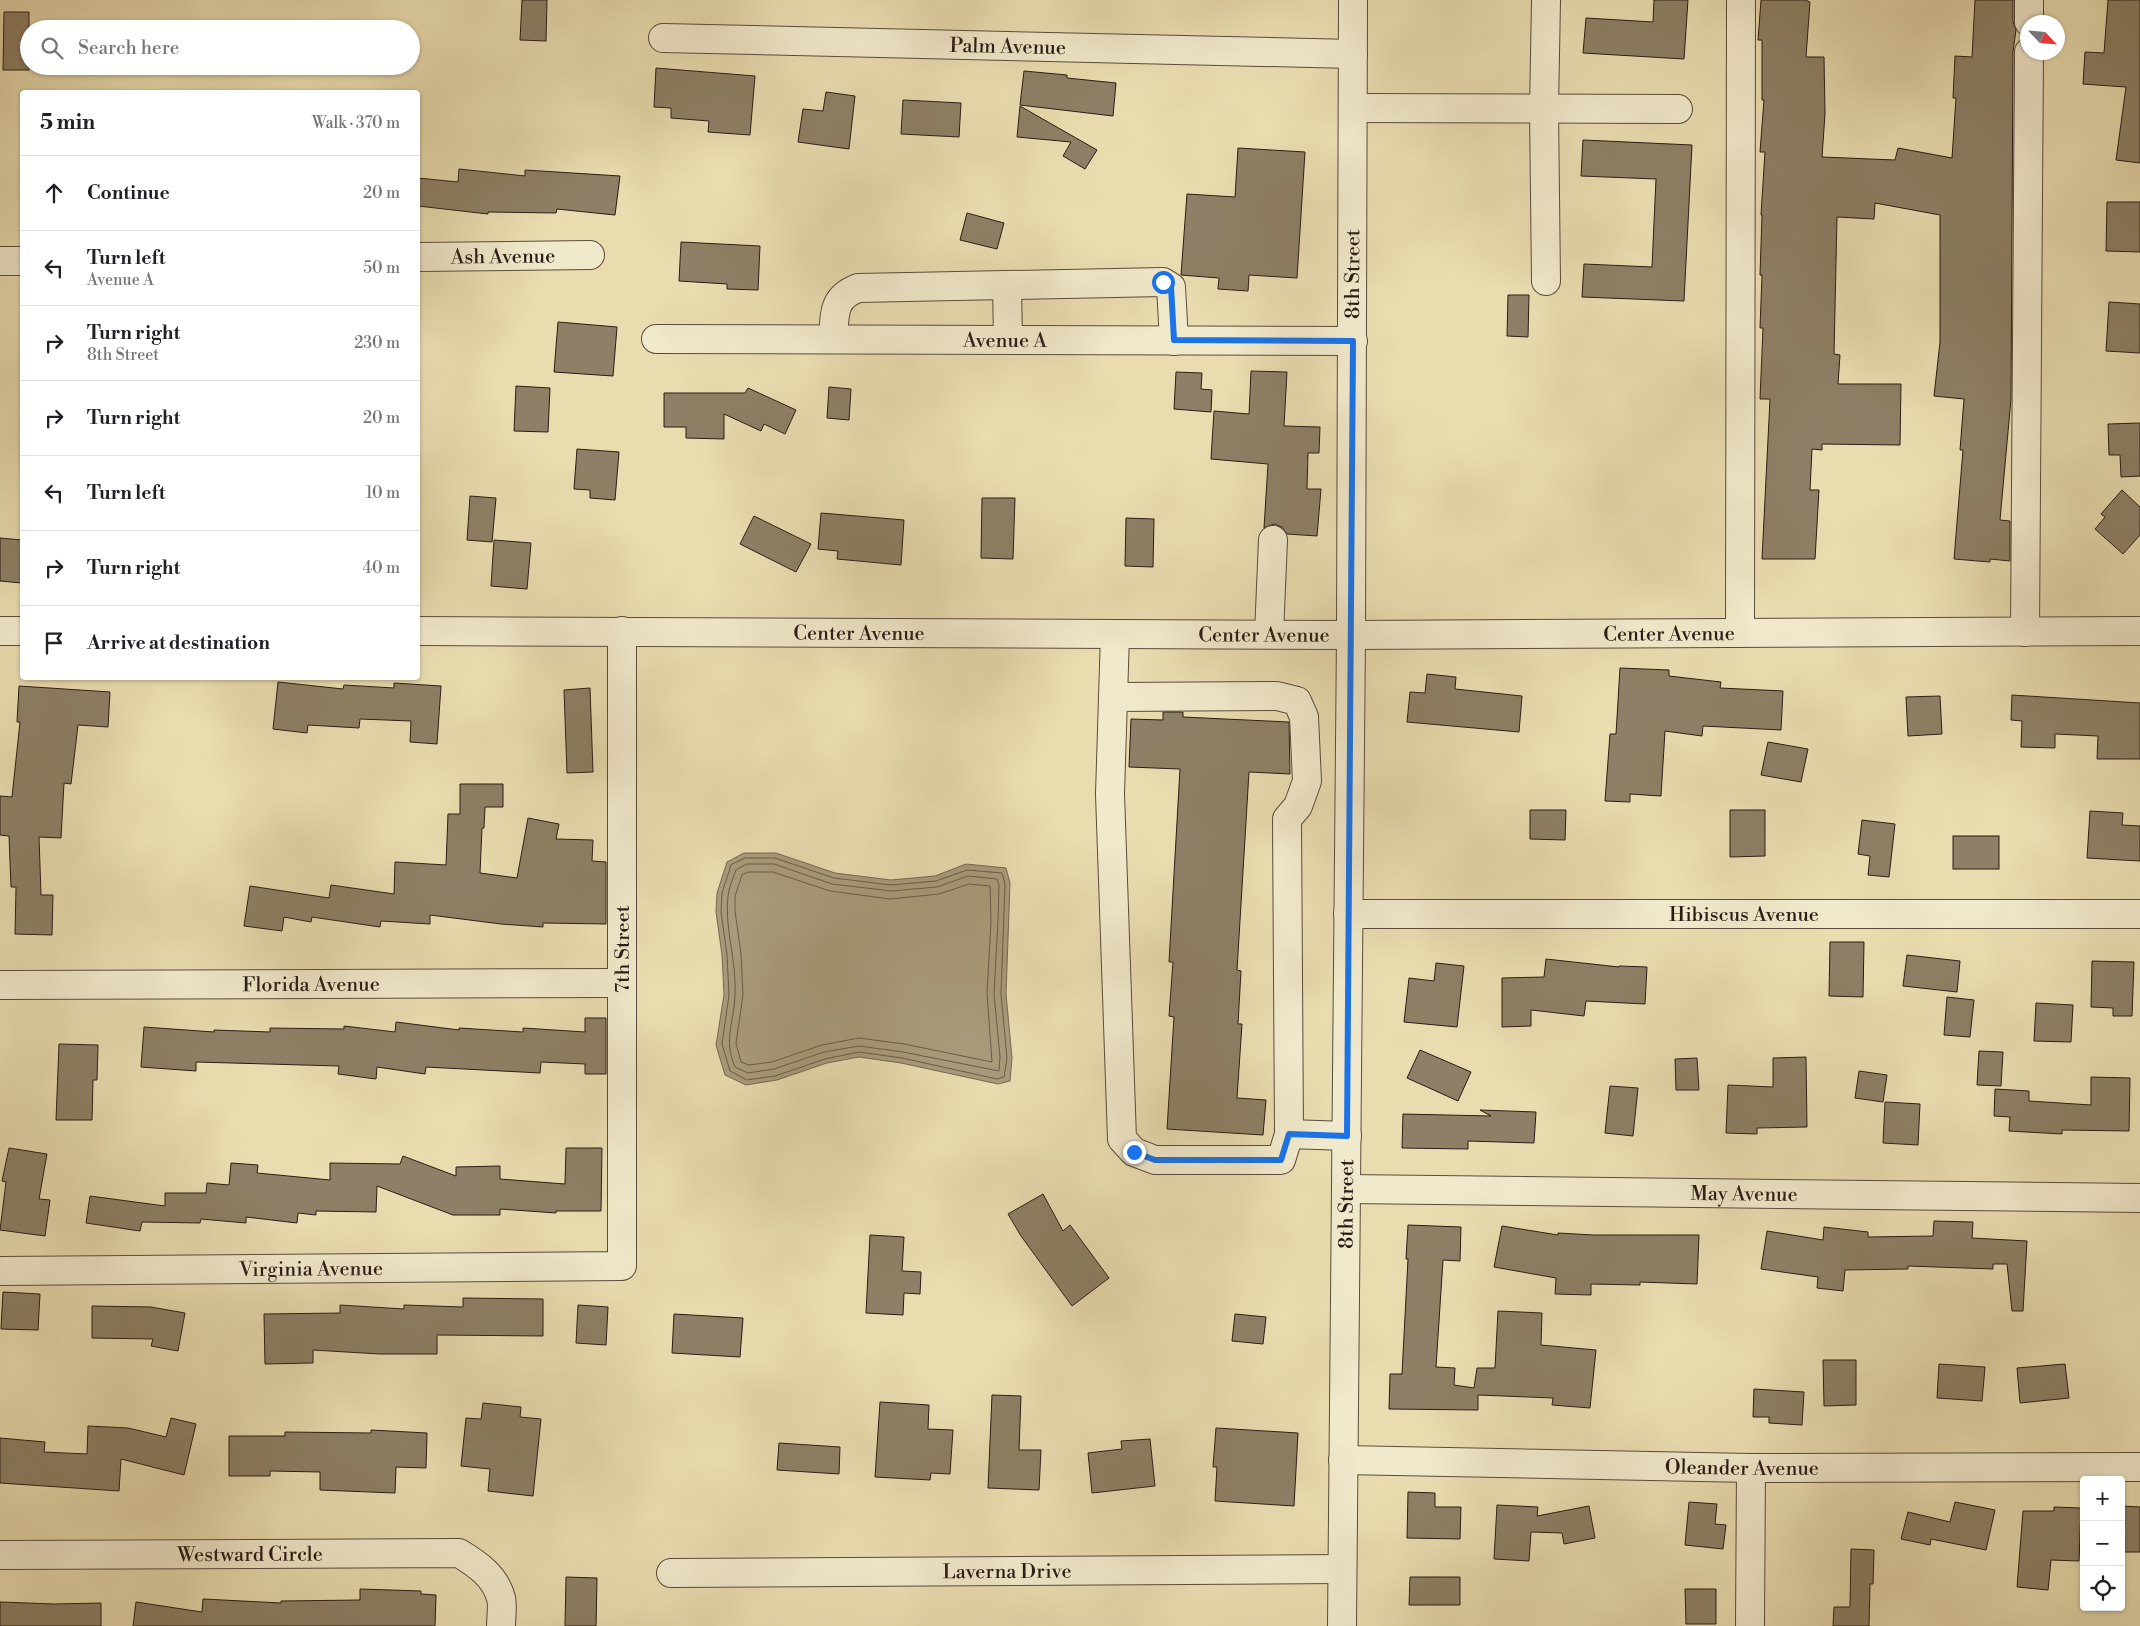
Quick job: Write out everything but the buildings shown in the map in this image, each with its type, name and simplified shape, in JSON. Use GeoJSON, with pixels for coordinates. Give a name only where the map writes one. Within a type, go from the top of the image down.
{"type":"FeatureCollection","features":[{"type":"Feature","properties":{"kind":"street","name":"8th Street"},"geometry":{"type":"LineString","coordinates":[[1342,1626],[1353,341],[1353,0]]}},
{"type":"Feature","properties":{"kind":"street"},"geometry":{"type":"LineString","coordinates":[[1546,0],[1544,109],[1546,281]]}},
{"type":"Feature","properties":{"kind":"street"},"geometry":{"type":"LineString","coordinates":[[1740,634],[1741,0]]}},
{"type":"Feature","properties":{"kind":"street"},"geometry":{"type":"LineString","coordinates":[[2029,0],[2029,15]]}},
{"type":"Feature","properties":{"kind":"street","name":"Palm Avenue"},"geometry":{"type":"LineString","coordinates":[[663,38],[1353,54]]}},
{"type":"Feature","properties":{"kind":"street"},"geometry":{"type":"LineString","coordinates":[[2025,632],[2029,60]]}},
{"type":"Feature","properties":{"kind":"street"},"geometry":{"type":"LineString","coordinates":[[1353,108],[1678,109]]}},
{"type":"Feature","properties":{"kind":"street","name":"Ash Avenue"},"geometry":{"type":"LineString","coordinates":[[420,257],[590,255]]}},
{"type":"Feature","properties":{"kind":"street"},"geometry":{"type":"LineString","coordinates":[[0,261],[20,260]]}},
{"type":"Feature","properties":{"kind":"street"},"geometry":{"type":"LineString","coordinates":[[833,339],[835,309],[844,293],[858,288],[1163,282],[1171,287],[1174,340]]}},
{"type":"Feature","properties":{"kind":"street"},"geometry":{"type":"LineString","coordinates":[[1007,285],[1008,340]]}},
{"type":"Feature","properties":{"kind":"street","name":"Avenue A"},"geometry":{"type":"LineString","coordinates":[[656,340],[1353,341]]}},
{"type":"Feature","properties":{"kind":"street"},"geometry":{"type":"LineString","coordinates":[[1269,634],[1273,540]]}},
{"type":"Feature","properties":{"kind":"street"},"geometry":{"type":"LineString","coordinates":[[0,631],[20,631]]}},
{"type":"Feature","properties":{"kind":"street","name":"Center Avenue"},"geometry":{"type":"LineString","coordinates":[[420,631],[1351,635],[2140,631]]}},
{"type":"Feature","properties":{"kind":"street","name":"7th Street"},"geometry":{"type":"LineString","coordinates":[[622,631],[622,1266]]}},
{"type":"Feature","properties":{"kind":"street"},"geometry":{"type":"LineString","coordinates":[[1112,697],[1277,696],[1297,700],[1304,718],[1307,781],[1298,806],[1287,819],[1289,1134],[1281,1160],[1155,1160],[1134,1152],[1122,1139],[1110,794],[1112,697],[1115,634]]}},
{"type":"Feature","properties":{"kind":"street","name":"Hibiscus Avenue"},"geometry":{"type":"LineString","coordinates":[[1348,914],[2140,914]]}},
{"type":"Feature","properties":{"kind":"street","name":"Florida Avenue"},"geometry":{"type":"LineString","coordinates":[[0,985],[622,983]]}},
{"type":"Feature","properties":{"kind":"street"},"geometry":{"type":"LineString","coordinates":[[1289,1134],[1347,1136]]}},
{"type":"Feature","properties":{"kind":"street","name":"May Avenue"},"geometry":{"type":"LineString","coordinates":[[1346,1189],[2140,1198]]}},
{"type":"Feature","properties":{"kind":"street","name":"Virginia Avenue"},"geometry":{"type":"LineString","coordinates":[[0,1271],[622,1266]]}},
{"type":"Feature","properties":{"kind":"street","name":"Oleander Avenue"},"geometry":{"type":"LineString","coordinates":[[1343,1460],[1751,1468],[2140,1467]]}},
{"type":"Feature","properties":{"kind":"street"},"geometry":{"type":"LineString","coordinates":[[1750,1626],[1751,1468]]}},
{"type":"Feature","properties":{"kind":"street","name":"Westward Circle"},"geometry":{"type":"LineString","coordinates":[[0,1555],[459,1553],[477,1564],[491,1577],[501,1599],[501,1626]]}},
{"type":"Feature","properties":{"kind":"street","name":"Laverna Drive"},"geometry":{"type":"LineString","coordinates":[[671,1573],[1342,1569]]}},
{"type":"Feature","properties":{"kind":"water"},"geometry":{"type":"Polygon","coordinates":[[[744,853],[776,853],[835,873],[891,880],[935,876],[966,864],[1006,868],[1010,883],[1006,994],[1012,1058],[1010,1081],[998,1084],[901,1063],[859,1057],[827,1063],[777,1080],[746,1085],[725,1075],[716,1045],[724,995],[722,955],[716,912],[717,893],[727,862],[744,853]]]}},
{"type":"Feature","properties":{"kind":"route"},"geometry":{"type":"LineString","coordinates":[[1134,1152],[1155,1160],[1281,1160],[1289,1134],[1347,1136],[1353,341],[1174,340],[1171,287],[1163,282]]}}]}
